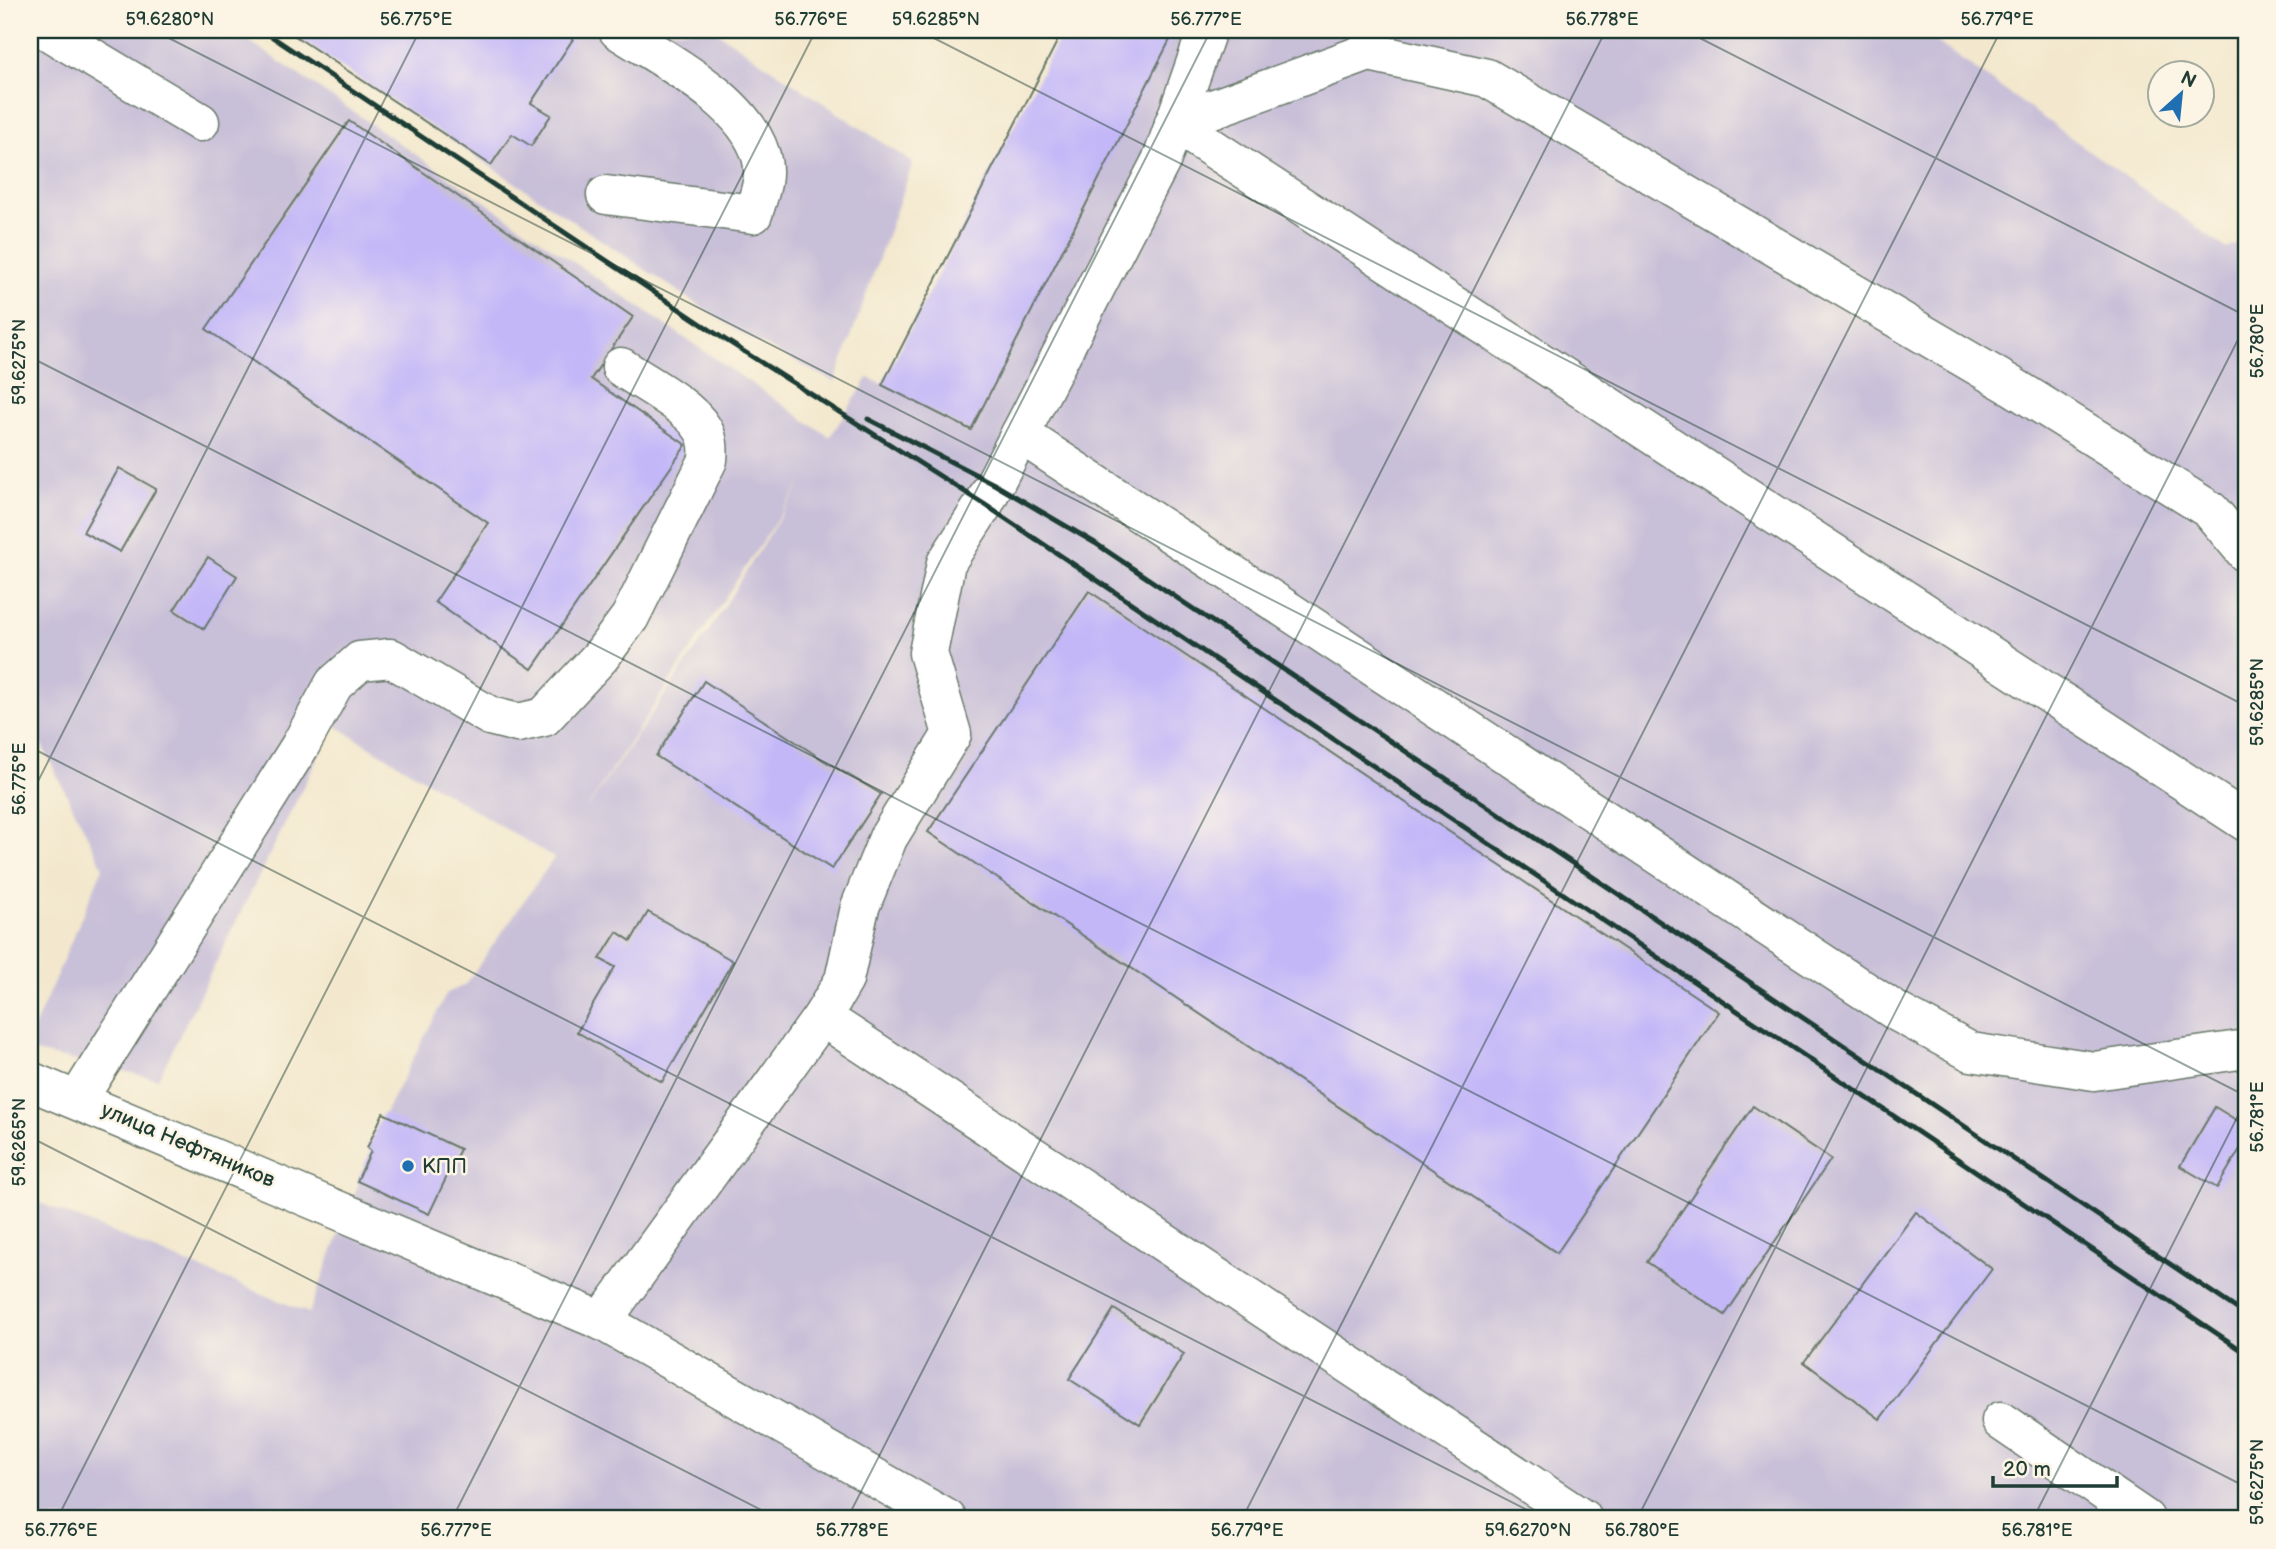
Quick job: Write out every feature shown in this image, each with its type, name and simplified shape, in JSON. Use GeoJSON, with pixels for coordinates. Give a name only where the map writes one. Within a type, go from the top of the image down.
{"type":"FeatureCollection","features":[{"type":"Feature","properties":{"kind":"street"},"geometry":{"type":"LineString","coordinates":[[46,30],[200,122]]}},
{"type":"Feature","properties":{"kind":"street"},"geometry":{"type":"LineString","coordinates":[[606,195],[753,214],[763,184],[761,156],[750,132],[731,108],[618,30]]}},
{"type":"Feature","properties":{"kind":"street"},"geometry":{"type":"LineString","coordinates":[[602,1321],[822,1017],[844,981],[860,907],[888,838],[952,734],[928,653],[946,564],[984,504],[1163,159],[1207,30]]}},
{"type":"Feature","properties":{"kind":"street"},"geometry":{"type":"LineString","coordinates":[[1174,123],[1376,41],[1487,78],[2012,386],[2210,510],[2246,553]]}},
{"type":"Feature","properties":{"kind":"street"},"geometry":{"type":"LineString","coordinates":[[1174,123],[2246,822]]}},
{"type":"Feature","properties":{"kind":"street"},"geometry":{"type":"LineString","coordinates":[[78,1099],[300,746],[334,684],[360,661],[391,658],[489,716],[518,723],[544,717],[601,656],[629,617],[708,460],[709,443],[703,428],[692,416],[621,366]]}},
{"type":"Feature","properties":{"kind":"street"},"geometry":{"type":"LineString","coordinates":[[1020,434],[1897,1012],[1971,1052],[2094,1071],[2246,1049]]}},
{"type":"Feature","properties":{"kind":"street"},"geometry":{"type":"LineString","coordinates":[[822,1017],[1583,1519]]}},
{"type":"Feature","properties":{"kind":"street","name":"улица Нефтяников"},"geometry":{"type":"LineString","coordinates":[[30,1081],[602,1321],[947,1519]]}},
{"type":"Feature","properties":{"kind":"street"},"geometry":{"type":"LineString","coordinates":[[2001,1421],[2145,1519]]}},
{"type":"Feature","properties":{"kind":"shaded area"},"geometry":{"type":"Polygon","coordinates":[[[30,30],[233,30],[830,437],[868,378],[882,384],[1063,30],[1920,30],[2227,249],[2246,239],[2246,1519],[30,1519],[30,1199],[309,1313],[371,1151],[367,1148],[447,993],[465,985],[554,858],[334,725],[158,1079],[30,1051],[30,1037],[103,867],[30,721],[30,30]],[[805,477],[588,807],[714,623],[805,477]]]}},
{"type":"Feature","properties":{"kind":"shaded area"},"geometry":{"type":"Polygon","coordinates":[[[286,30],[714,30],[913,163],[835,382],[745,336],[286,30]]]}},
{"type":"Feature","properties":{"kind":"building"},"geometry":{"type":"Polygon","coordinates":[[[286,30],[559,30],[573,39],[531,103],[551,115],[531,146],[512,134],[491,165],[286,30]]]}},
{"type":"Feature","properties":{"kind":"building"},"geometry":{"type":"Polygon","coordinates":[[[1063,30],[1175,30],[971,430],[882,385],[1063,30]]]}},
{"type":"Feature","properties":{"kind":"building"},"geometry":{"type":"Polygon","coordinates":[[[349,121],[633,317],[591,379],[686,445],[532,669],[435,602],[488,523],[206,329],[349,121]]]}},
{"type":"Feature","properties":{"kind":"building"},"geometry":{"type":"Polygon","coordinates":[[[119,468],[156,489],[120,552],[83,532],[119,468]]]}},
{"type":"Feature","properties":{"kind":"building"},"geometry":{"type":"Polygon","coordinates":[[[208,557],[237,576],[204,629],[174,610],[208,557]]]}},
{"type":"Feature","properties":{"kind":"building"},"geometry":{"type":"Polygon","coordinates":[[[1089,591],[1719,1012],[1557,1253],[928,832],[1089,591]]]}},
{"type":"Feature","properties":{"kind":"building"},"geometry":{"type":"Polygon","coordinates":[[[704,681],[823,760],[881,794],[832,869],[656,756],[704,681]]]}},
{"type":"Feature","properties":{"kind":"building"},"geometry":{"type":"Polygon","coordinates":[[[648,912],[733,961],[662,1082],[577,1032],[615,967],[600,959],[617,932],[631,941],[648,912]]]}},
{"type":"Feature","properties":{"kind":"building"},"geometry":{"type":"Polygon","coordinates":[[[1753,1106],[1831,1159],[1725,1315],[1647,1262],[1753,1106]]]}},
{"type":"Feature","properties":{"kind":"building"},"geometry":{"type":"Polygon","coordinates":[[[2215,1107],[2246,1126],[2246,1139],[2217,1188],[2180,1166],[2215,1107]]]}},
{"type":"Feature","properties":{"kind":"building","name":"КПП"},"geometry":{"type":"Polygon","coordinates":[[[383,1113],[460,1149],[429,1214],[357,1181],[371,1151],[367,1148],[383,1113]]]}},
{"type":"Feature","properties":{"kind":"building"},"geometry":{"type":"Polygon","coordinates":[[[1916,1212],[1992,1269],[1880,1419],[1804,1362],[1916,1212]]]}},
{"type":"Feature","properties":{"kind":"building"},"geometry":{"type":"Polygon","coordinates":[[[1114,1309],[1184,1354],[1140,1424],[1069,1379],[1114,1309]]]}},
{"type":"Feature","properties":{"kind":"railway"},"geometry":{"type":"LineString","coordinates":[[262,30],[721,337],[984,504],[2246,1353]]}},
{"type":"Feature","properties":{"kind":"railway"},"geometry":{"type":"LineString","coordinates":[[868,419],[994,484],[1095,543],[2246,1315]]}},
{"type":"Feature","properties":{"kind":"place","name":"КПП"},"geometry":{"type":"Point","coordinates":[408,1166]}}]}
